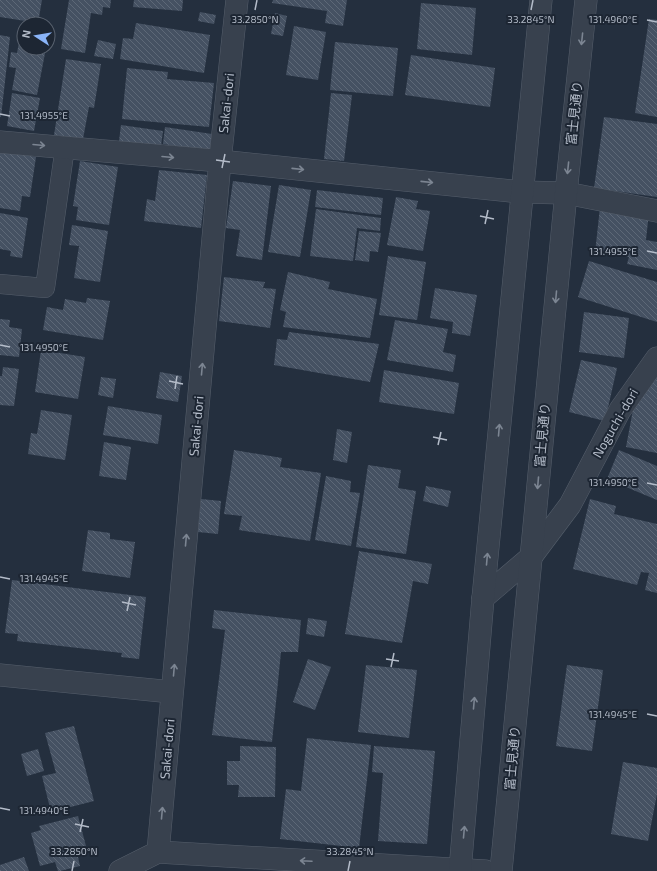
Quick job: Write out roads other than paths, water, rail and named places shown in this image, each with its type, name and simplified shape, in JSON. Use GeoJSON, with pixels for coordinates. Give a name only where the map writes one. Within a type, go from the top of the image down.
{"type":"FeatureCollection","features":[{"type":"Feature","properties":{"kind":"street","name":"Sakai-dori"},"geometry":{"type":"LineString","coordinates":[[158,852],[220,161],[237,0]]}},
{"type":"Feature","properties":{"kind":"street"},"geometry":{"type":"LineString","coordinates":[[460,870],[483,598],[521,192],[541,0]]}},
{"type":"Feature","properties":{"kind":"street","name":"富士見通り"},"geometry":{"type":"LineString","coordinates":[[501,871],[586,0]]}},
{"type":"Feature","properties":{"kind":"street"},"geometry":{"type":"LineString","coordinates":[[0,142],[220,161],[521,192],[566,193],[657,211]]}},
{"type":"Feature","properties":{"kind":"street","name":"Noguchi-dori"},"geometry":{"type":"LineString","coordinates":[[483,598],[531,557],[570,505],[620,410],[657,358]]}},
{"type":"Feature","properties":{"kind":"street"},"geometry":{"type":"LineString","coordinates":[[0,674],[172,692]]}},
{"type":"Feature","properties":{"kind":"street"},"geometry":{"type":"LineString","coordinates":[[120,871],[158,852],[485,871]]}},
{"type":"Feature","properties":{"kind":"lane"},"geometry":{"type":"LineString","coordinates":[[0,284],[45,288],[64,147]]}}]}
